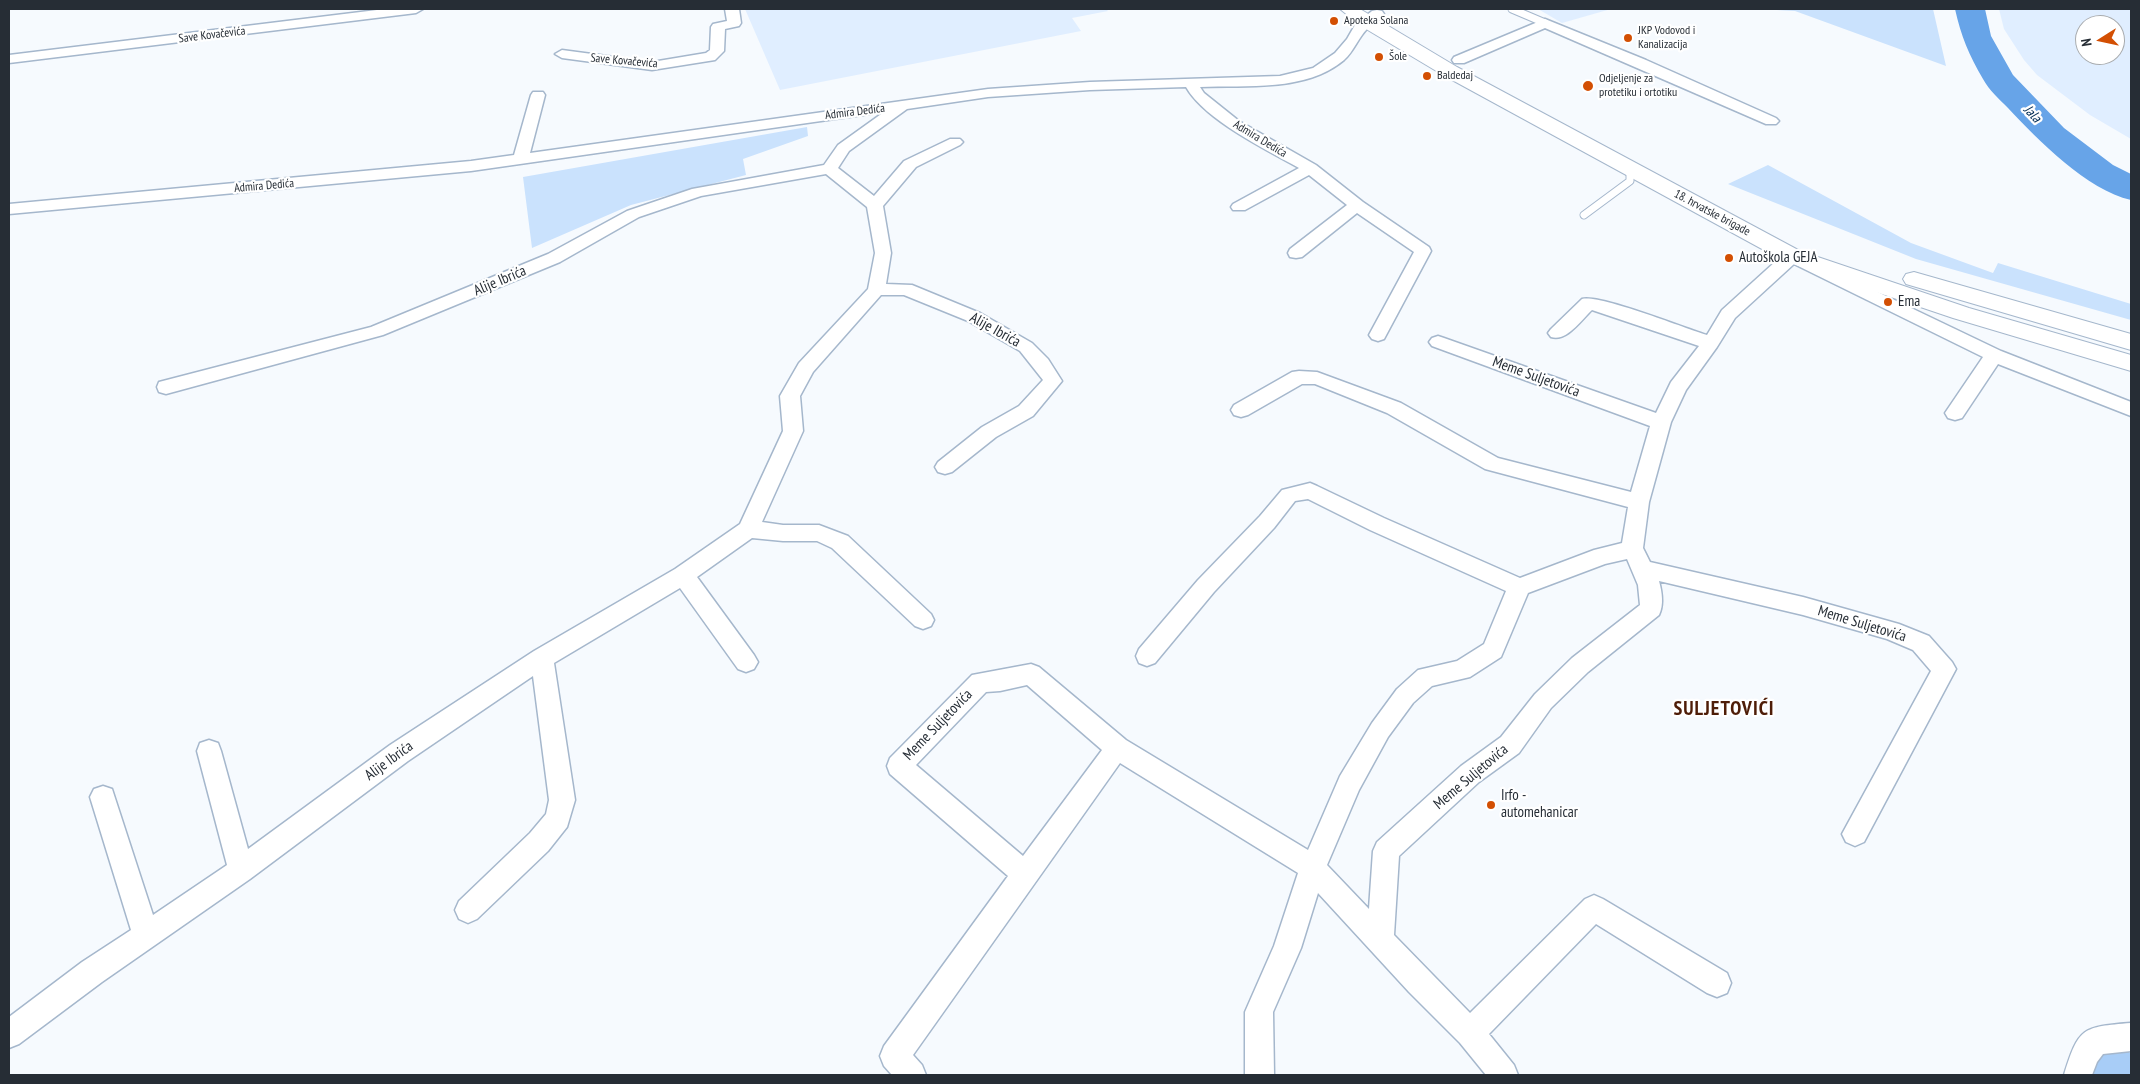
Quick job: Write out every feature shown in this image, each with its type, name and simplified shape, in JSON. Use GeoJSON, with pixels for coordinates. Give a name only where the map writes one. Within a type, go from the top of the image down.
{"type":"FeatureCollection","features":[{"type":"Feature","properties":{"kind":"main road","name":"18. hrvatske brigade"},"geometry":{"type":"LineString","coordinates":[[1350,9],[1371,15],[1459,60],[1627,154],[1804,241],[1908,278],[2131,342]]}},
{"type":"Feature","properties":{"kind":"main road","name":"18. hrvatske brigade"},"geometry":{"type":"LineString","coordinates":[[1371,15],[1450,71],[1792,256],[1848,277],[1991,324],[2131,363]]}},
{"type":"Feature","properties":{"kind":"street","name":"Save Kovačevića"},"geometry":{"type":"LineString","coordinates":[[9,59],[416,9]]}},
{"type":"Feature","properties":{"kind":"street","name":"Save Kovačevića"},"geometry":{"type":"LineString","coordinates":[[562,54],[652,66],[710,57],[717,51],[718,27],[734,23],[732,9]]}},
{"type":"Feature","properties":{"kind":"street","name":"Admira Dedića"},"geometry":{"type":"LineString","coordinates":[[9,209],[340,179],[520,160],[988,93],[1090,86],[1280,80],[1318,71],[1340,56],[1371,15]]}},
{"type":"Feature","properties":{"kind":"street"},"geometry":{"type":"LineString","coordinates":[[1459,60],[1545,23],[1640,62],[1771,121]]}},
{"type":"Feature","properties":{"kind":"street","name":"Admira Dedića"},"geometry":{"type":"LineString","coordinates":[[1191,84],[1198,96],[1234,124],[1310,168],[1357,205],[1423,251],[1378,334]]}},
{"type":"Feature","properties":{"kind":"street"},"geometry":{"type":"LineString","coordinates":[[520,160],[538,95]]}},
{"type":"Feature","properties":{"kind":"street"},"geometry":{"type":"LineString","coordinates":[[902,106],[843,148],[828,169],[875,205],[883,253],[876,290],[806,368],[790,396],[793,430],[748,529],[783,533],[819,533],[840,542],[923,620]]}},
{"type":"Feature","properties":{"kind":"street"},"geometry":{"type":"LineString","coordinates":[[875,205],[910,164],[956,142]]}},
{"type":"Feature","properties":{"kind":"street","name":"Admira Dedića"},"geometry":{"type":"LineString","coordinates":[[1239,207],[1310,168]]}},
{"type":"Feature","properties":{"kind":"street","name":"Alije Ibrića"},"geometry":{"type":"LineString","coordinates":[[166,387],[377,331],[554,258],[633,214],[698,192],[828,169]]}},
{"type":"Feature","properties":{"kind":"street"},"geometry":{"type":"LineString","coordinates":[[1296,253],[1357,205]]}},
{"type":"Feature","properties":{"kind":"street"},"geometry":{"type":"LineString","coordinates":[[1792,256],[1994,356],[2131,408]]}},
{"type":"Feature","properties":{"kind":"street","name":"Meme Suljetovića"},"geometry":{"type":"LineString","coordinates":[[1380,938],[1386,852],[1470,774],[1510,745],[1543,701],[1580,665],[1651,609],[1652,595],[1639,559],[1640,502],[1662,422],[1678,386],[1711,343],[1728,314],[1792,256]]}},
{"type":"Feature","properties":{"kind":"street","name":"Alije Ibrića"},"geometry":{"type":"LineString","coordinates":[[876,290],[906,289],[974,317],[1026,347],[1041,363],[1053,381],[1026,411],[989,432],[945,467]]}},
{"type":"Feature","properties":{"kind":"street"},"geometry":{"type":"LineString","coordinates":[[1557,333],[1588,303],[1711,343]]}},
{"type":"Feature","properties":{"kind":"street","name":"Meme Suljetovića"},"geometry":{"type":"LineString","coordinates":[[1438,342],[1662,422]]}},
{"type":"Feature","properties":{"kind":"street"},"geometry":{"type":"LineString","coordinates":[[1954,413],[1994,356]]}},
{"type":"Feature","properties":{"kind":"street"},"geometry":{"type":"LineString","coordinates":[[1241,410],[1299,377],[1317,378],[1394,408],[1492,464],[1640,502]]}},
{"type":"Feature","properties":{"kind":"street"},"geometry":{"type":"LineString","coordinates":[[1147,656],[1206,586],[1267,522],[1289,495],[1310,491],[1376,524],[1519,587],[1493,650],[1462,670],[1426,676],[1404,696],[1380,730],[1349,784],[1313,868],[1287,948],[1259,1012],[1259,1075]]}},
{"type":"Feature","properties":{"kind":"street","name":"Alije Ibrića"},"geometry":{"type":"LineString","coordinates":[[9,1034],[92,972],[242,870],[399,753],[542,658],[683,575],[748,529]]}},
{"type":"Feature","properties":{"kind":"street","name":"Meme Suljetovića"},"geometry":{"type":"LineString","coordinates":[[1519,587],[1602,556],[1639,559],[1891,632],[1921,643],[1944,669],[1855,834]]}},
{"type":"Feature","properties":{"kind":"street"},"geometry":{"type":"LineString","coordinates":[[683,575],[746,662]]}},
{"type":"Feature","properties":{"kind":"street"},"geometry":{"type":"LineString","coordinates":[[468,910],[539,842],[558,819],[562,800],[542,658]]}},
{"type":"Feature","properties":{"kind":"street","name":"Meme Suljetovića"},"geometry":{"type":"LineString","coordinates":[[1026,875],[899,766],[980,682],[1000,681],[1031,674],[1117,748],[1313,868],[1380,938],[1418,982],[1470,1033],[1504,1075]]}},
{"type":"Feature","properties":{"kind":"street"},"geometry":{"type":"LineString","coordinates":[[912,1075],[894,1056],[1117,748]]}},
{"type":"Feature","properties":{"kind":"street"},"geometry":{"type":"LineString","coordinates":[[209,751],[242,870]]}},
{"type":"Feature","properties":{"kind":"street"},"geometry":{"type":"LineString","coordinates":[[103,797],[146,936]]}},
{"type":"Feature","properties":{"kind":"street"},"geometry":{"type":"LineString","coordinates":[[1470,1033],[1594,908],[1717,983]]}},
{"type":"Feature","properties":{"kind":"street"},"geometry":{"type":"LineString","coordinates":[[2078,1075],[2086,1053],[2096,1040],[2131,1036]]}},
{"type":"Feature","properties":{"kind":"lane"},"geometry":{"type":"LineString","coordinates":[[1512,9],[1545,23]]}},
{"type":"Feature","properties":{"kind":"lane"},"geometry":{"type":"LineString","coordinates":[[1584,215],[1630,181],[1630,169]]}},
{"type":"Feature","properties":{"kind":"shaded area"},"geometry":{"type":"Polygon","coordinates":[[[745,9],[1106,9],[1108,11],[1072,18],[1081,31],[780,90],[745,9]]]}},
{"type":"Feature","properties":{"kind":"shaded area"},"geometry":{"type":"Polygon","coordinates":[[[1538,9],[1611,9],[1562,23],[1538,9]]]}},
{"type":"Feature","properties":{"kind":"shaded area"},"geometry":{"type":"Polygon","coordinates":[[[1758,9],[1933,9],[1946,66],[1795,11],[1758,9]]]}},
{"type":"Feature","properties":{"kind":"shaded area"},"geometry":{"type":"Polygon","coordinates":[[[1999,9],[2131,9],[2131,139],[2090,115],[2037,75],[2024,60],[2004,29],[1999,9]]]}},
{"type":"Feature","properties":{"kind":"shaded area"},"geometry":{"type":"Polygon","coordinates":[[[807,127],[808,136],[743,159],[746,175],[631,205],[532,248],[523,177],[807,127]]]}},
{"type":"Feature","properties":{"kind":"shaded area"},"geometry":{"type":"Polygon","coordinates":[[[1768,165],[1911,243],[1993,273],[1998,263],[2131,304],[2131,320],[1916,259],[1728,184],[1768,165]]]}},
{"type":"Feature","properties":{"kind":"shaded area"},"geometry":{"type":"Polygon","coordinates":[[[2096,1040],[2131,1053],[2131,1075],[2078,1075],[2086,1053],[2096,1040]]]}},
{"type":"Feature","properties":{"kind":"waterway","name":"Jala"},"geometry":{"type":"LineString","coordinates":[[1970,9],[1976,36],[1999,80],[2052,135],[2101,172],[2131,189]]}},
{"type":"Feature","properties":{"kind":"place","name":"Apoteka Solana"},"geometry":{"type":"Point","coordinates":[1334,21]}},
{"type":"Feature","properties":{"kind":"place","name":"JKP Vodovod i Kanalizacija"},"geometry":{"type":"Point","coordinates":[1628,38]}},
{"type":"Feature","properties":{"kind":"place","name":"Šole"},"geometry":{"type":"Point","coordinates":[1379,57]}},
{"type":"Feature","properties":{"kind":"place","name":"Baldedaj"},"geometry":{"type":"Point","coordinates":[1427,76]}},
{"type":"Feature","properties":{"kind":"place","name":"Odjeljenje za protetiku i ortotiku"},"geometry":{"type":"Point","coordinates":[1588,86]}},
{"type":"Feature","properties":{"kind":"place","name":"Autoškola GEJA"},"geometry":{"type":"Point","coordinates":[1729,258]}},
{"type":"Feature","properties":{"kind":"place","name":"Ema"},"geometry":{"type":"Point","coordinates":[1888,302]}},
{"type":"Feature","properties":{"kind":"place","name":"Irfo - automehanicar"},"geometry":{"type":"Point","coordinates":[1491,805]}},
{"type":"Feature","properties":{"kind":"district","name":"SULJETOVIĆI"},"geometry":{"type":"Point","coordinates":[1724,709]}}]}
